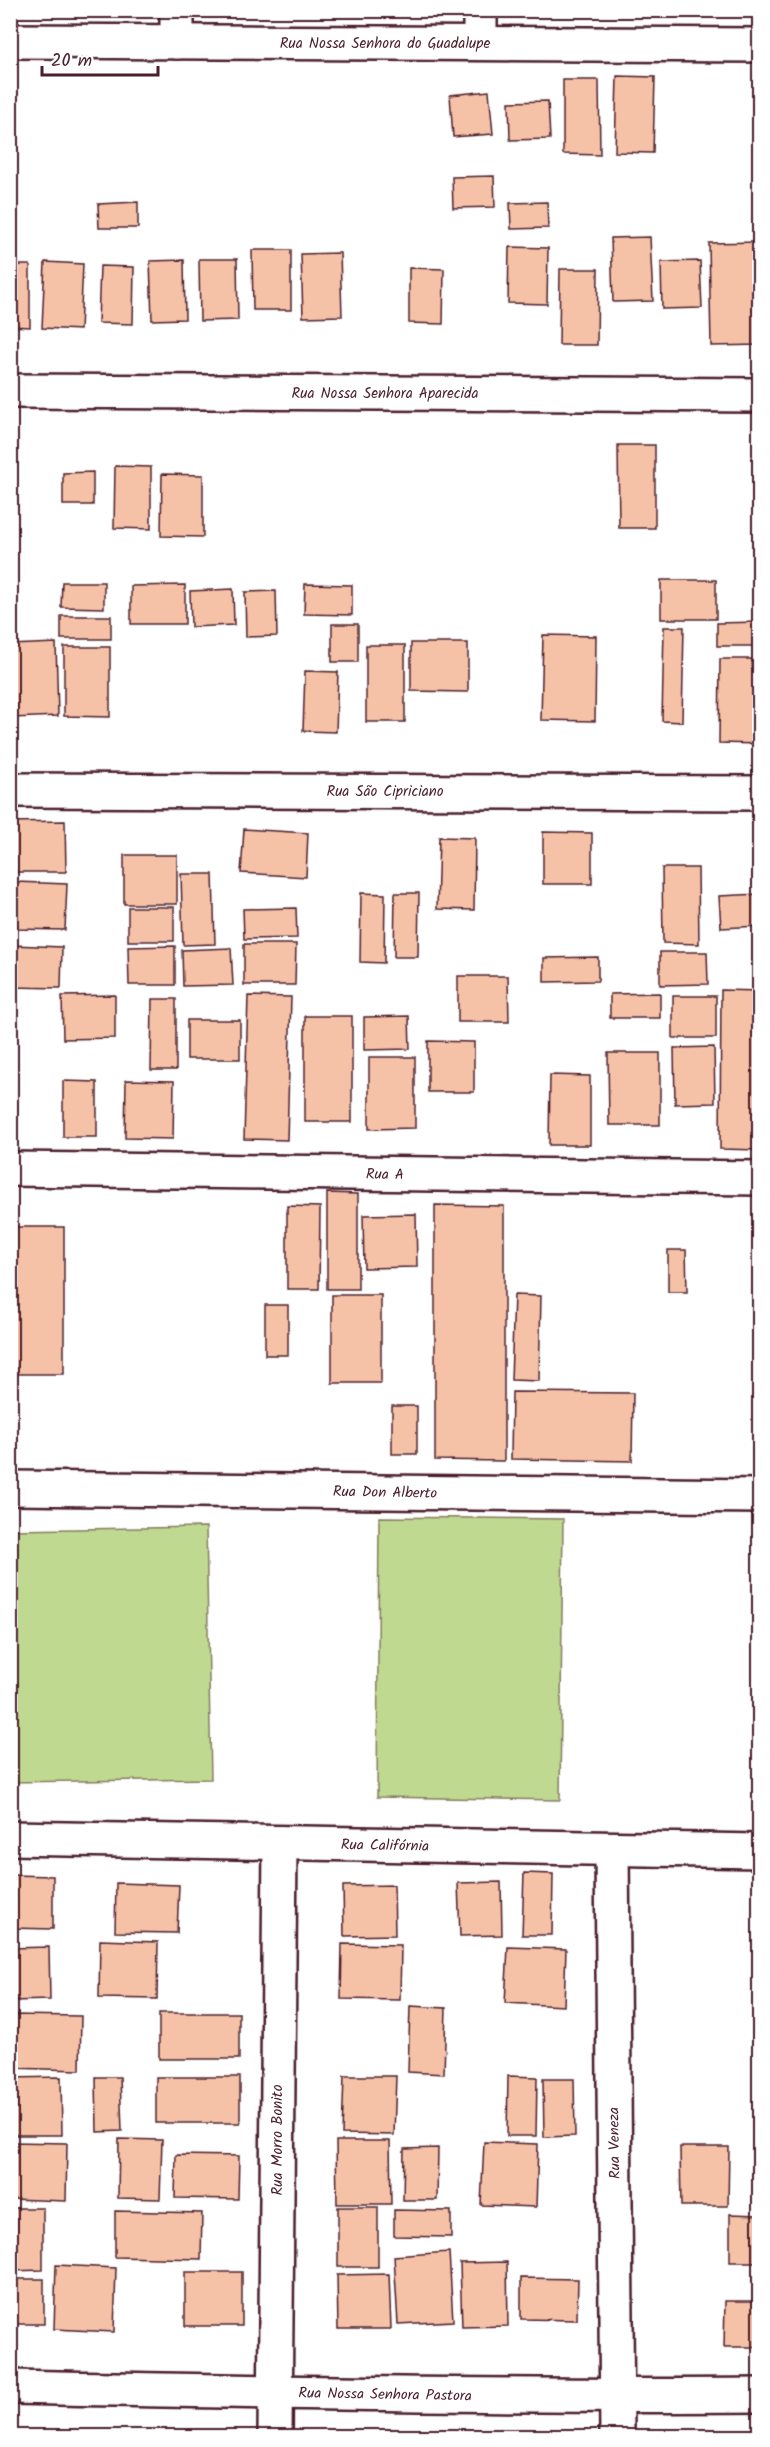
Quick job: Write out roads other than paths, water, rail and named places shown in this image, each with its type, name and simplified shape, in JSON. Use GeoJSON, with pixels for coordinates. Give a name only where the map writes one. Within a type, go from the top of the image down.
{"type":"FeatureCollection","features":[{"type":"Feature","properties":{"kind":"street"},"geometry":{"type":"LineString","coordinates":[[480,10],[480,43]]}},
{"type":"Feature","properties":{"kind":"street","name":"Rua Nossa Senhora do Guadalupe"},"geometry":{"type":"LineString","coordinates":[[10,41],[177,26],[480,43],[759,45]]}},
{"type":"Feature","properties":{"kind":"street","name":"Rua Nossa Senhora Aparecida"},"geometry":{"type":"LineString","coordinates":[[10,391],[759,395]]}},
{"type":"Feature","properties":{"kind":"street","name":"Rua São Cipriciano"},"geometry":{"type":"LineString","coordinates":[[10,790],[759,793]]}},
{"type":"Feature","properties":{"kind":"street","name":"Rua A"},"geometry":{"type":"LineString","coordinates":[[10,1169],[759,1178]]}},
{"type":"Feature","properties":{"kind":"street","name":"Rua Don Alberto"},"geometry":{"type":"LineString","coordinates":[[10,1488],[759,1496]]}},
{"type":"Feature","properties":{"kind":"street","name":"Rua Califórnia"},"geometry":{"type":"LineString","coordinates":[[10,1838],[759,1851]]}},
{"type":"Feature","properties":{"kind":"street","name":"Rua Morro Bonito"},"geometry":{"type":"LineString","coordinates":[[275,2436],[280,1843]]}},
{"type":"Feature","properties":{"kind":"street","name":"Rua Veneza"},"geometry":{"type":"LineString","coordinates":[[612,1848],[616,2436]]}},
{"type":"Feature","properties":{"kind":"street","name":"Rua Nossa Senhora Pastora"},"geometry":{"type":"LineString","coordinates":[[10,2387],[275,2393],[759,2395]]}}]}
